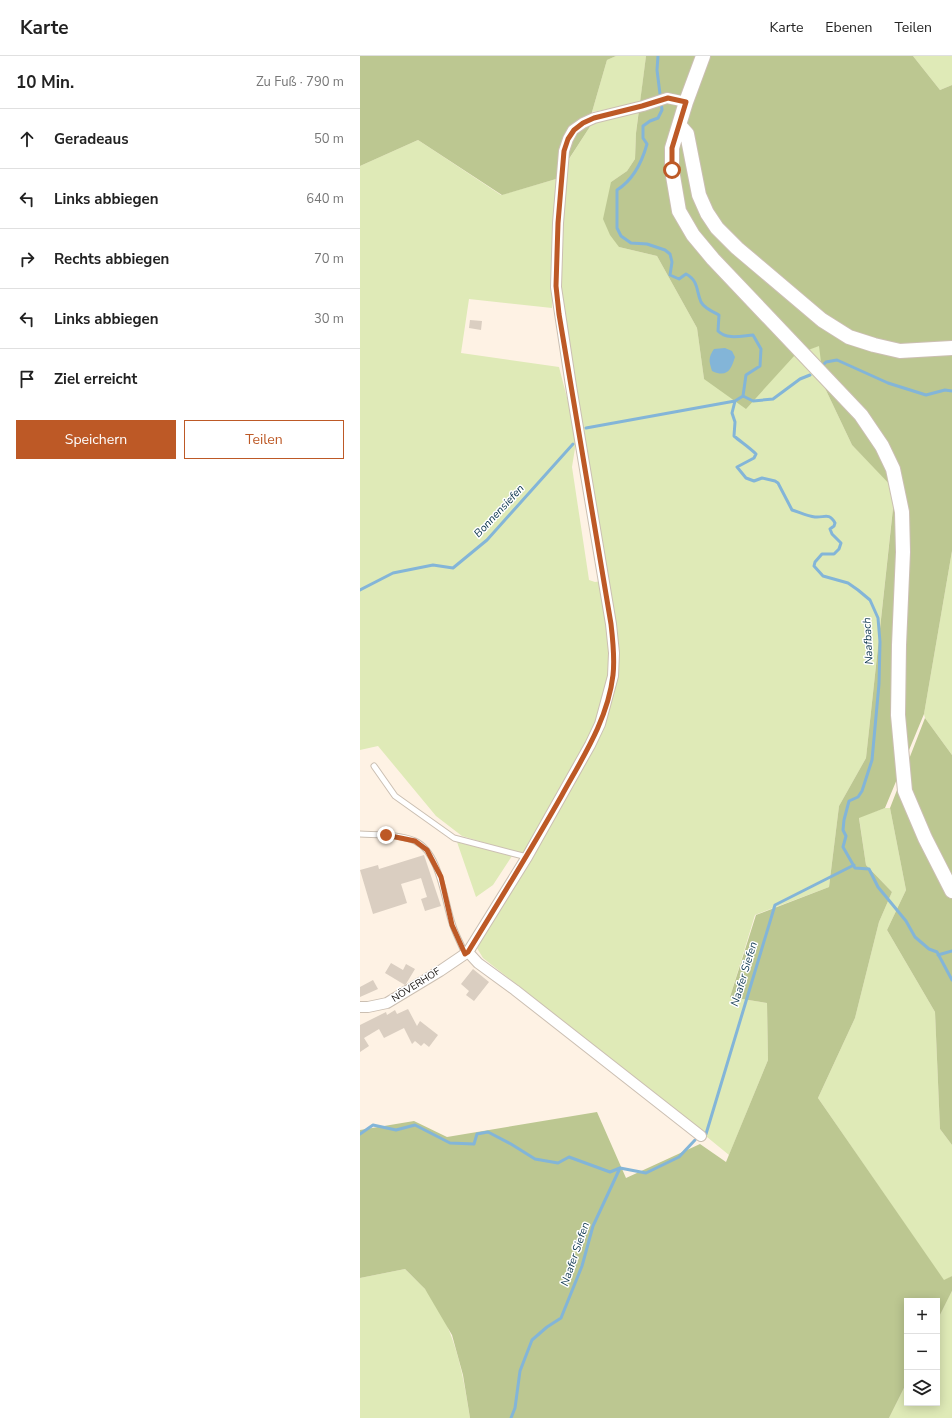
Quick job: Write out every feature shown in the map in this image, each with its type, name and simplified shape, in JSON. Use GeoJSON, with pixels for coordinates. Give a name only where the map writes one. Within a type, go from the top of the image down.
{"type":"FeatureCollection","features":[{"type":"Feature","properties":{"kind":"main road"},"geometry":{"type":"LineString","coordinates":[[703,56],[686,102],[672,148],[672,170],[680,211],[693,236],[713,259],[861,415],[882,446],[893,469],[902,512],[903,552],[898,715],[905,791],[924,838],[952,892]]}},
{"type":"Feature","properties":{"kind":"main road"},"geometry":{"type":"LineString","coordinates":[[679,125],[687,134],[699,195],[707,213],[717,228],[736,248],[817,316],[849,337],[874,345],[900,351],[952,348]]}},
{"type":"Feature","properties":{"kind":"street"},"geometry":{"type":"LineString","coordinates":[[686,102],[668,98],[594,118],[583,123],[574,130],[568,139],[564,151],[558,223],[556,286],[559,314],[611,624],[614,652],[613,676],[600,724],[590,746],[527,857],[466,953],[701,1136]]}},
{"type":"Feature","properties":{"kind":"street","name":"NÖVERHOF"},"geometry":{"type":"LineString","coordinates":[[360,1007],[387,1003],[440,971],[466,953]]}},
{"type":"Feature","properties":{"kind":"lane"},"geometry":{"type":"LineString","coordinates":[[374,766],[395,796],[454,838],[527,857]]}},
{"type":"Feature","properties":{"kind":"lane"},"geometry":{"type":"LineString","coordinates":[[360,834],[386,835],[415,841],[427,850],[441,877],[452,925],[466,953]]}},
{"type":"Feature","properties":{"kind":"green space"},"geometry":{"type":"Polygon","coordinates":[[[360,56],[616,56],[607,60],[592,112],[591,125],[556,179],[502,195],[418,140],[360,166],[360,56]]]}},
{"type":"Feature","properties":{"kind":"green space"},"geometry":{"type":"Polygon","coordinates":[[[616,56],[646,56],[640,103],[592,112],[607,60],[616,56]]]}},
{"type":"Feature","properties":{"kind":"green space"},"geometry":{"type":"Polygon","coordinates":[[[646,56],[913,56],[940,90],[952,85],[952,551],[924,714],[885,808],[859,818],[866,865],[892,892],[879,922],[855,1018],[818,1098],[944,1280],[952,1276],[952,1291],[940,1315],[940,1298],[904,1298],[904,1388],[889,1418],[470,1418],[463,1375],[452,1335],[425,1289],[405,1269],[360,1278],[360,1130],[414,1121],[447,1137],[597,1112],[626,1178],[700,1144],[726,1162],[768,1060],[767,1003],[730,997],[756,915],[829,887],[839,806],[866,758],[895,490],[852,445],[824,386],[819,346],[795,355],[746,409],[704,379],[697,328],[657,256],[619,247],[610,235],[603,219],[611,182],[627,171],[635,159],[636,133],[646,56]]]}},
{"type":"Feature","properties":{"kind":"green space"},"geometry":{"type":"Polygon","coordinates":[[[913,56],[952,56],[952,85],[940,90],[913,56]]]}},
{"type":"Feature","properties":{"kind":"green space"},"geometry":{"type":"Polygon","coordinates":[[[639,109],[635,159],[627,171],[611,182],[619,247],[657,256],[697,328],[704,379],[795,355],[820,345],[824,386],[852,445],[895,489],[866,758],[839,806],[829,887],[755,915],[730,997],[767,1003],[768,1060],[729,1155],[587,1043],[529,994],[483,958],[477,948],[592,750],[617,671],[559,286],[564,167],[592,122],[639,109]]]}},
{"type":"Feature","properties":{"kind":"green space"},"geometry":{"type":"Polygon","coordinates":[[[418,140],[501,195],[556,179],[552,308],[469,299],[461,353],[559,367],[577,436],[572,467],[589,580],[595,582],[602,581],[611,650],[609,677],[598,719],[586,745],[525,855],[462,836],[436,816],[378,746],[360,750],[360,166],[418,140]]]}},
{"type":"Feature","properties":{"kind":"green space"},"geometry":{"type":"Polygon","coordinates":[[[952,551],[952,755],[925,718],[924,714],[952,551]]]}},
{"type":"Feature","properties":{"kind":"green space"},"geometry":{"type":"Polygon","coordinates":[[[925,718],[952,755],[952,1145],[940,1129],[935,1012],[887,930],[906,890],[890,808],[925,718]]]}},
{"type":"Feature","properties":{"kind":"green space"},"geometry":{"type":"Polygon","coordinates":[[[885,808],[890,808],[906,890],[887,930],[935,1012],[940,1129],[952,1145],[952,1276],[944,1281],[818,1098],[855,1018],[879,922],[892,892],[866,865],[859,817],[885,808]]]}},
{"type":"Feature","properties":{"kind":"green space"},"geometry":{"type":"Polygon","coordinates":[[[457,842],[512,856],[493,885],[476,897],[457,842]]]}},
{"type":"Feature","properties":{"kind":"green space"},"geometry":{"type":"Polygon","coordinates":[[[405,1269],[425,1289],[435,1303],[451,1334],[461,1367],[470,1418],[360,1418],[360,1278],[405,1269]]]}},
{"type":"Feature","properties":{"kind":"green space"},"geometry":{"type":"Polygon","coordinates":[[[952,1291],[952,1418],[889,1418],[904,1388],[904,1406],[940,1406],[940,1315],[952,1291]]]}},
{"type":"Feature","properties":{"kind":"water"},"geometry":{"type":"Polygon","coordinates":[[[725,348],[732,351],[735,357],[732,366],[728,372],[721,374],[712,371],[710,360],[712,352],[714,349],[725,348]]]}},
{"type":"Feature","properties":{"kind":"building"},"geometry":{"type":"Polygon","coordinates":[[[470,320],[482,321],[481,330],[469,328],[470,320]]]}},
{"type":"Feature","properties":{"kind":"building"},"geometry":{"type":"Polygon","coordinates":[[[424,855],[441,906],[425,911],[421,899],[427,897],[421,878],[401,884],[407,903],[373,914],[360,870],[378,865],[379,869],[424,855]]]}},
{"type":"Feature","properties":{"kind":"building"},"geometry":{"type":"Polygon","coordinates":[[[391,963],[403,970],[406,964],[415,969],[405,985],[385,973],[391,963]]]}},
{"type":"Feature","properties":{"kind":"building"},"geometry":{"type":"Polygon","coordinates":[[[473,969],[489,982],[474,1001],[466,995],[469,991],[461,984],[473,969]]]}},
{"type":"Feature","properties":{"kind":"building"},"geometry":{"type":"Polygon","coordinates":[[[373,980],[378,989],[360,997],[360,987],[373,980]]]}},
{"type":"Feature","properties":{"kind":"building"},"geometry":{"type":"Polygon","coordinates":[[[408,1009],[417,1026],[420,1021],[438,1035],[429,1047],[424,1043],[421,1046],[415,1041],[412,1044],[404,1028],[384,1038],[379,1029],[364,1038],[369,1046],[360,1052],[360,1025],[386,1012],[387,1015],[395,1010],[397,1014],[408,1009]]]}},
{"type":"Feature","properties":{"kind":"waterway","name":"Naafbach"},"geometry":{"type":"LineString","coordinates":[[658,56],[657,70],[662,110],[658,118],[643,126],[643,138],[647,144],[642,157],[632,176],[617,190],[617,228],[621,236],[631,243],[647,244],[665,250],[670,254],[672,262],[670,275],[679,279],[686,274],[693,280],[702,304],[709,310],[719,315],[718,331],[726,336],[739,337],[753,335],[761,349],[760,366],[746,375],[743,396],[735,401],[732,413],[735,422],[734,436],[756,454],[754,458],[737,467],[746,478],[754,481],[762,478],[778,483],[792,510],[812,516],[826,516],[833,520],[835,523],[830,529],[832,534],[841,543],[839,549],[834,554],[822,554],[815,562],[814,566],[823,576],[848,583],[858,590],[870,600],[878,618],[880,642],[879,684],[872,760],[862,791],[858,797],[849,801],[844,820],[843,830],[846,836],[843,847],[855,868],[869,869],[878,887],[906,921],[915,937],[929,949],[937,952],[952,980]]}},
{"type":"Feature","properties":{"kind":"waterway"},"geometry":{"type":"LineString","coordinates":[[824,364],[826,362],[837,360],[888,383],[926,395],[945,390],[952,391]]}},
{"type":"Feature","properties":{"kind":"waterway"},"geometry":{"type":"LineString","coordinates":[[743,396],[753,401],[773,399],[800,379],[810,375]]}},
{"type":"Feature","properties":{"kind":"waterway","name":"Bonnensiefen"},"geometry":{"type":"LineString","coordinates":[[586,428],[735,401]]}},
{"type":"Feature","properties":{"kind":"waterway","name":"Bonnensiefen"},"geometry":{"type":"LineString","coordinates":[[360,590],[393,573],[433,565],[453,568],[487,540],[573,444]]}},
{"type":"Feature","properties":{"kind":"waterway","name":"Naafer Siefen"},"geometry":{"type":"LineString","coordinates":[[706,1134],[775,905],[854,865]]}},
{"type":"Feature","properties":{"kind":"waterway"},"geometry":{"type":"LineString","coordinates":[[938,955],[952,951]]}},
{"type":"Feature","properties":{"kind":"waterway"},"geometry":{"type":"LineString","coordinates":[[360,1134],[373,1125],[396,1130],[415,1125],[450,1143],[474,1144],[477,1134],[488,1132],[535,1159],[558,1163],[569,1157],[610,1172],[620,1168]]}},
{"type":"Feature","properties":{"kind":"waterway","name":"Naafer Siefen"},"geometry":{"type":"LineString","coordinates":[[620,1168],[646,1173],[679,1157],[695,1140]]}},
{"type":"Feature","properties":{"kind":"waterway","name":"Naafer Siefen"},"geometry":{"type":"LineString","coordinates":[[511,1418],[515,1408],[520,1371],[532,1340],[547,1327],[561,1318],[582,1266],[593,1226],[620,1168]]}},
{"type":"Feature","properties":{"kind":"route"},"geometry":{"type":"LineString","coordinates":[[386,835],[415,841],[427,850],[441,877],[452,925],[465,954],[468,952],[527,857],[590,746],[600,724],[613,676],[614,652],[611,624],[589,487],[559,314],[556,286],[558,223],[564,151],[568,139],[574,130],[583,123],[594,118],[668,98],[686,102],[672,148],[672,170]]}}]}
